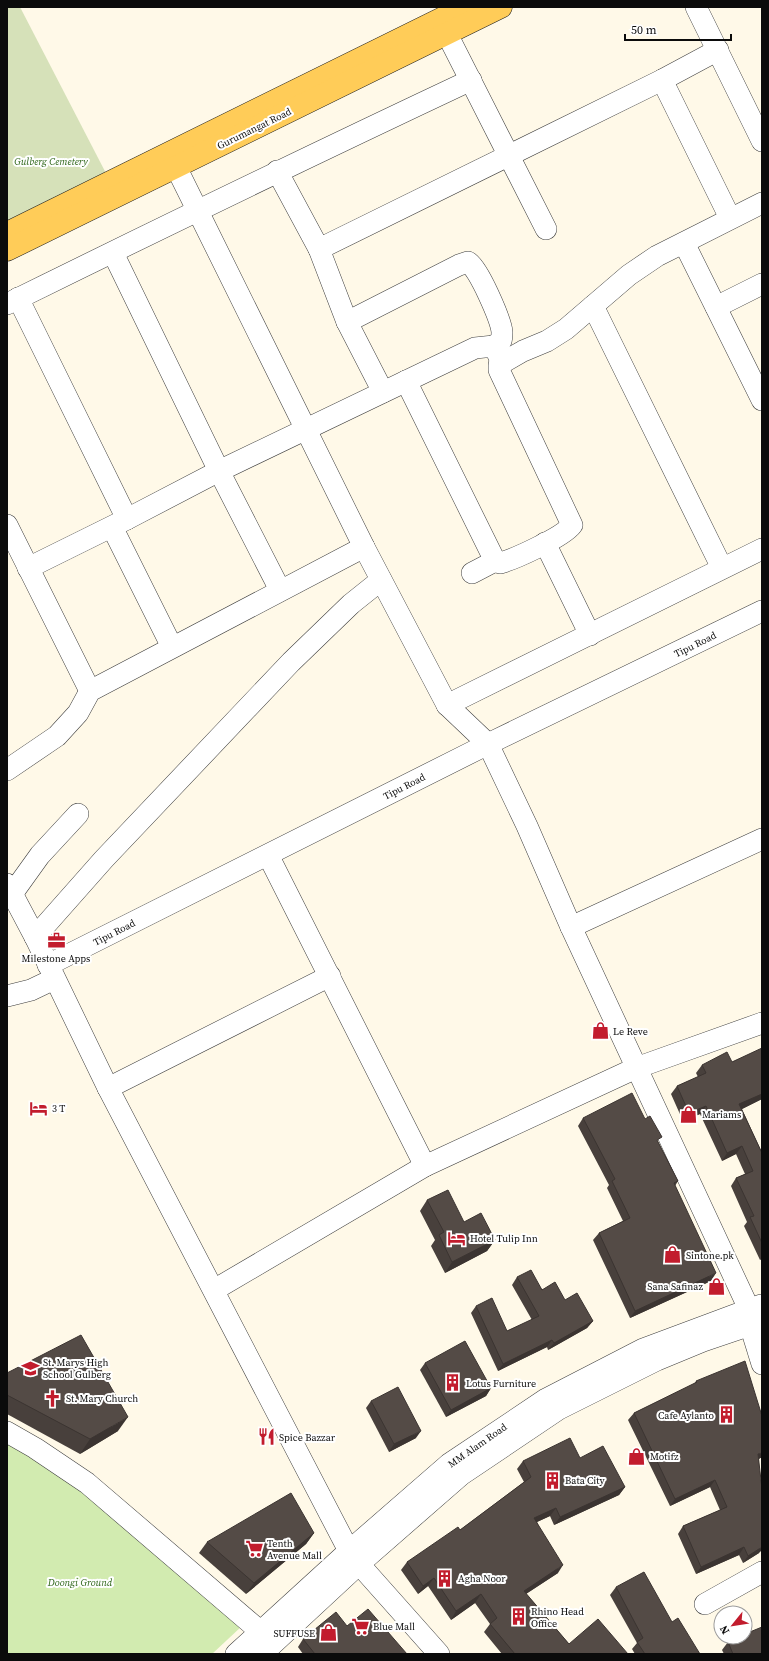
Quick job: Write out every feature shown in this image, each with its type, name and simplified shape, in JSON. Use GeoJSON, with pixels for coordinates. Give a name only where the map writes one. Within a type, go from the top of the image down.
{"type":"FeatureCollection","features":[{"type":"Feature","properties":{"kind":"main road","name":"Gurumangat Road"},"geometry":{"type":"LineString","coordinates":[[7,232],[452,16],[501,7]]}},
{"type":"Feature","properties":{"kind":"main road","name":"Gurumangat Road"},"geometry":{"type":"LineString","coordinates":[[7,250],[176,167],[452,16]]}},
{"type":"Feature","properties":{"kind":"street"},"geometry":{"type":"LineString","coordinates":[[696,7],[762,142]]}},
{"type":"Feature","properties":{"kind":"street"},"geometry":{"type":"LineString","coordinates":[[452,16],[471,80],[546,229]]}},
{"type":"Feature","properties":{"kind":"street"},"geometry":{"type":"LineString","coordinates":[[319,249],[509,154],[662,80],[718,50]]}},
{"type":"Feature","properties":{"kind":"street"},"geometry":{"type":"LineString","coordinates":[[172,648],[119,523],[12,301],[198,212],[277,171],[471,80]]}},
{"type":"Feature","properties":{"kind":"street"},"geometry":{"type":"LineString","coordinates":[[662,80],[730,218]]}},
{"type":"Feature","properties":{"kind":"street"},"geometry":{"type":"LineString","coordinates":[[176,167],[364,547],[447,705],[488,744],[527,826],[571,927],[636,1068],[756,1315],[762,1364]]}},
{"type":"Feature","properties":{"kind":"street"},"geometry":{"type":"LineString","coordinates":[[277,171],[319,249],[347,322],[382,392]]}},
{"type":"Feature","properties":{"kind":"street"},"geometry":{"type":"LineString","coordinates":[[28,568],[219,471],[475,348],[498,354],[560,333],[580,319],[629,275],[656,256],[762,203]]}},
{"type":"Feature","properties":{"kind":"street"},"geometry":{"type":"LineString","coordinates":[[684,242],[716,307],[755,369],[762,400]]}},
{"type":"Feature","properties":{"kind":"street"},"geometry":{"type":"LineString","coordinates":[[113,253],[219,471],[280,590]]}},
{"type":"Feature","properties":{"kind":"street"},"geometry":{"type":"LineString","coordinates":[[347,322],[459,265],[468,262],[472,264],[480,279],[501,325],[502,334],[498,354],[499,370],[572,525],[568,530],[545,543],[506,561],[495,561],[472,573]]}},
{"type":"Feature","properties":{"kind":"street"},"geometry":{"type":"LineString","coordinates":[[716,307],[762,284]]}},
{"type":"Feature","properties":{"kind":"street"},"geometry":{"type":"LineString","coordinates":[[593,306],[722,568]]}},
{"type":"Feature","properties":{"kind":"street"},"geometry":{"type":"LineString","coordinates":[[406,381],[495,561]]}},
{"type":"Feature","properties":{"kind":"street"},"geometry":{"type":"LineString","coordinates":[[7,525],[90,691]]}},
{"type":"Feature","properties":{"kind":"street"},"geometry":{"type":"LineString","coordinates":[[545,543],[590,635]]}},
{"type":"Feature","properties":{"kind":"street"},"geometry":{"type":"LineString","coordinates":[[7,770],[57,736],[78,713],[90,691],[364,547]]}},
{"type":"Feature","properties":{"kind":"street"},"geometry":{"type":"LineString","coordinates":[[447,705],[762,549]]}},
{"type":"Feature","properties":{"kind":"street"},"geometry":{"type":"LineString","coordinates":[[35,937],[104,859],[291,662],[351,604],[381,580]]}},
{"type":"Feature","properties":{"kind":"street","name":"Tipu Road"},"geometry":{"type":"LineString","coordinates":[[7,996],[31,990],[51,972],[268,855],[488,744],[762,611]]}},
{"type":"Feature","properties":{"kind":"street"},"geometry":{"type":"LineString","coordinates":[[78,814],[10,889],[35,937],[108,1088],[354,1557],[439,1654]]}},
{"type":"Feature","properties":{"kind":"street"},"geometry":{"type":"LineString","coordinates":[[571,927],[762,838]]}},
{"type":"Feature","properties":{"kind":"street"},"geometry":{"type":"LineString","coordinates":[[268,855],[425,1166]]}},
{"type":"Feature","properties":{"kind":"street"},"geometry":{"type":"LineString","coordinates":[[108,1088],[330,976]]}},
{"type":"Feature","properties":{"kind":"street"},"geometry":{"type":"LineString","coordinates":[[214,1290],[425,1166],[636,1068],[762,1024]]}},
{"type":"Feature","properties":{"kind":"street","name":"MM Alam Road"},"geometry":{"type":"LineString","coordinates":[[262,1654],[354,1557],[450,1464],[546,1399],[643,1349],[756,1315]]}},
{"type":"Feature","properties":{"kind":"street"},"geometry":{"type":"LineString","coordinates":[[7,1432],[35,1448],[87,1484],[261,1632]]}},
{"type":"Feature","properties":{"kind":"street","name":"MM Alam Road"},"geometry":{"type":"LineString","coordinates":[[236,1654],[354,1557]]}},
{"type":"Feature","properties":{"kind":"street"},"geometry":{"type":"LineString","coordinates":[[705,1604],[762,1572]]}},
{"type":"Feature","properties":{"kind":"green space","name":"Gulberg Cemetery"},"geometry":{"type":"Polygon","coordinates":[[[7,7],[20,7],[110,181],[7,229],[7,7]]]}},
{"type":"Feature","properties":{"kind":"green space","name":"Doongi Ground"},"geometry":{"type":"Polygon","coordinates":[[[7,1437],[61,1470],[242,1626],[212,1654],[7,1654],[7,1437]]]}},
{"type":"Feature","properties":{"kind":"building"},"geometry":{"type":"Polygon","coordinates":[[[762,1048],[762,1094],[739,1104],[762,1153],[762,1243],[750,1217],[754,1216],[736,1178],[753,1171],[742,1146],[727,1153],[706,1106],[689,1113],[677,1086],[706,1073],[702,1065],[727,1052],[732,1062],[762,1048]]]}},
{"type":"Feature","properties":{"kind":"building"},"geometry":{"type":"Polygon","coordinates":[[[632,1093],[645,1119],[650,1116],[662,1137],[657,1140],[678,1181],[674,1183],[716,1273],[635,1311],[599,1233],[630,1218],[612,1181],[615,1179],[583,1118],[632,1093]]]}},
{"type":"Feature","properties":{"kind":"building"},"geometry":{"type":"Polygon","coordinates":[[[448,1190],[464,1222],[481,1213],[495,1240],[452,1262],[439,1235],[444,1232],[427,1200],[448,1190]]]}},
{"type":"Feature","properties":{"kind":"building"},"geometry":{"type":"Polygon","coordinates":[[[531,1270],[542,1290],[555,1282],[565,1300],[577,1293],[593,1321],[554,1343],[552,1340],[503,1364],[476,1306],[492,1298],[507,1331],[539,1316],[517,1277],[531,1270]]]}},
{"type":"Feature","properties":{"kind":"building","name":"St. Mary Church"},"geometry":{"type":"Polygon","coordinates":[[[81,1335],[128,1417],[90,1439],[7,1395],[7,1373],[81,1335]]]}},
{"type":"Feature","properties":{"kind":"building","name":"Lotus Furniture"},"geometry":{"type":"Polygon","coordinates":[[[465,1341],[491,1388],[451,1410],[425,1363],[465,1341]]]}},
{"type":"Feature","properties":{"kind":"building"},"geometry":{"type":"Polygon","coordinates":[[[745,1361],[762,1416],[762,1453],[758,1454],[762,1489],[762,1547],[748,1556],[744,1547],[701,1567],[683,1526],[727,1507],[715,1480],[675,1499],[634,1413],[697,1382],[696,1381],[745,1361]]]}},
{"type":"Feature","properties":{"kind":"building"},"geometry":{"type":"Polygon","coordinates":[[[398,1387],[421,1431],[394,1444],[371,1401],[398,1387]]]}},
{"type":"Feature","properties":{"kind":"building"},"geometry":{"type":"Polygon","coordinates":[[[570,1438],[580,1458],[603,1446],[625,1487],[560,1517],[556,1508],[534,1518],[563,1565],[524,1591],[569,1644],[598,1619],[628,1654],[515,1654],[490,1624],[497,1618],[481,1594],[456,1611],[434,1578],[423,1586],[407,1562],[458,1527],[460,1530],[531,1477],[523,1461],[570,1438]]]}},
{"type":"Feature","properties":{"kind":"building","name":"Tenth Avenue Mall"},"geometry":{"type":"Polygon","coordinates":[[[291,1493],[314,1533],[254,1583],[207,1542],[291,1493]]]}},
{"type":"Feature","properties":{"kind":"building"},"geometry":{"type":"Polygon","coordinates":[[[644,1572],[672,1622],[678,1618],[700,1654],[645,1654],[637,1642],[643,1638],[616,1587],[644,1572]]]}},
{"type":"Feature","properties":{"kind":"building"},"geometry":{"type":"Polygon","coordinates":[[[368,1609],[407,1654],[315,1654],[303,1639],[336,1612],[347,1626],[368,1609]]]}},
{"type":"Feature","properties":{"kind":"building"},"geometry":{"type":"Polygon","coordinates":[[[762,1627],[762,1654],[733,1654],[729,1645],[753,1645],[753,1631],[762,1627]]]}},
{"type":"Feature","properties":{"kind":"place","name":"Milestone Apps"},"geometry":{"type":"Point","coordinates":[56,941]}},
{"type":"Feature","properties":{"kind":"place","name":"Le Reve"},"geometry":{"type":"Point","coordinates":[600,1031]}},
{"type":"Feature","properties":{"kind":"place","name":"3 T"},"geometry":{"type":"Point","coordinates":[39,1108]}},
{"type":"Feature","properties":{"kind":"place","name":"Mariams"},"geometry":{"type":"Point","coordinates":[689,1114]}},
{"type":"Feature","properties":{"kind":"place","name":"Hotel Tulip Inn"},"geometry":{"type":"Point","coordinates":[457,1238]}},
{"type":"Feature","properties":{"kind":"place","name":"Sintone.pk"},"geometry":{"type":"Point","coordinates":[673,1255]}},
{"type":"Feature","properties":{"kind":"place","name":"Sana Safinaz"},"geometry":{"type":"Point","coordinates":[716,1286]}},
{"type":"Feature","properties":{"kind":"place","name":"St. Marys High School Gulberg"},"geometry":{"type":"Point","coordinates":[30,1368]}},
{"type":"Feature","properties":{"kind":"place","name":"Lotus Furniture"},"geometry":{"type":"Point","coordinates":[453,1383]}},
{"type":"Feature","properties":{"kind":"place","name":"St. Mary Church"},"geometry":{"type":"Point","coordinates":[53,1398]}},
{"type":"Feature","properties":{"kind":"place","name":"Cafe Aylanto"},"geometry":{"type":"Point","coordinates":[727,1415]}},
{"type":"Feature","properties":{"kind":"place","name":"Spice Bazzar"},"geometry":{"type":"Point","coordinates":[266,1437]}},
{"type":"Feature","properties":{"kind":"place","name":"Motifz"},"geometry":{"type":"Point","coordinates":[637,1456]}},
{"type":"Feature","properties":{"kind":"place","name":"Bata City"},"geometry":{"type":"Point","coordinates":[552,1480]}},
{"type":"Feature","properties":{"kind":"place","name":"Tenth Avenue Mall"},"geometry":{"type":"Point","coordinates":[254,1549]}},
{"type":"Feature","properties":{"kind":"place","name":"Agha Noor"},"geometry":{"type":"Point","coordinates":[445,1578]}},
{"type":"Feature","properties":{"kind":"place","name":"Rhino Head Office"},"geometry":{"type":"Point","coordinates":[518,1617]}},
{"type":"Feature","properties":{"kind":"place","name":"Blue Mall"},"geometry":{"type":"Point","coordinates":[360,1626]}},
{"type":"Feature","properties":{"kind":"place","name":"SUFFUSE"},"geometry":{"type":"Point","coordinates":[328,1633]}}]}
